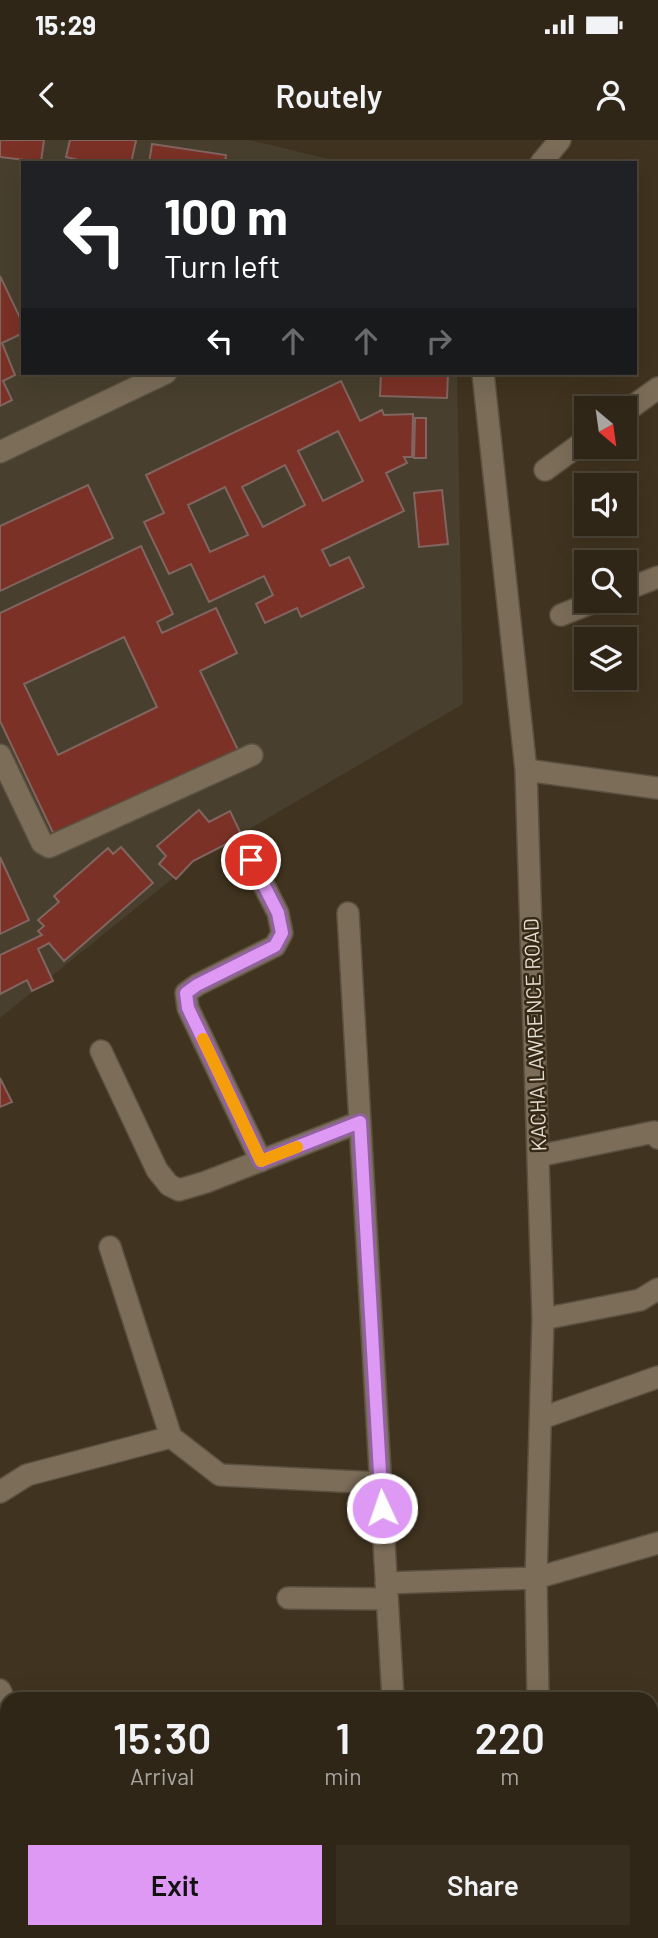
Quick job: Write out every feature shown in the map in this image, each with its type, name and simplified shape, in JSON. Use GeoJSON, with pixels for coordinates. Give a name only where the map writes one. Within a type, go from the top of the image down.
{"type":"FeatureCollection","features":[{"type":"Feature","properties":{"kind":"street"},"geometry":{"type":"LineString","coordinates":[[543,161],[560,140]]}},
{"type":"Feature","properties":{"kind":"street"},"geometry":{"type":"LineString","coordinates":[[0,452],[162,375]]}},
{"type":"Feature","properties":{"kind":"street","name":"KACHA LAWRENCE ROAD"},"geometry":{"type":"LineString","coordinates":[[483,375],[526,770],[543,1319],[536,1578],[538,1692]]}},
{"type":"Feature","properties":{"kind":"street"},"geometry":{"type":"LineString","coordinates":[[637,403],[658,388]]}},
{"type":"Feature","properties":{"kind":"street"},"geometry":{"type":"LineString","coordinates":[[545,470],[574,449]]}},
{"type":"Feature","properties":{"kind":"street"},"geometry":{"type":"LineString","coordinates":[[637,585],[658,577]]}},
{"type":"Feature","properties":{"kind":"street"},"geometry":{"type":"LineString","coordinates":[[561,615],[574,610]]}},
{"type":"Feature","properties":{"kind":"street"},"geometry":{"type":"LineString","coordinates":[[0,755],[41,843],[50,847],[252,755]]}},
{"type":"Feature","properties":{"kind":"street"},"geometry":{"type":"LineString","coordinates":[[526,770],[658,788]]}},
{"type":"Feature","properties":{"kind":"street"},"geometry":{"type":"LineString","coordinates":[[251,860],[278,913],[282,933],[275,946],[186,993],[188,1008],[261,1161]]}},
{"type":"Feature","properties":{"kind":"street"},"geometry":{"type":"LineString","coordinates":[[348,913],[393,1692]]}},
{"type":"Feature","properties":{"kind":"street"},"geometry":{"type":"LineString","coordinates":[[101,1051],[157,1171],[169,1185],[179,1190],[360,1122]]}},
{"type":"Feature","properties":{"kind":"street"},"geometry":{"type":"LineString","coordinates":[[538,1156],[654,1132],[658,1139]]}},
{"type":"Feature","properties":{"kind":"street"},"geometry":{"type":"LineString","coordinates":[[110,1247],[171,1437],[220,1475],[380,1483]]}},
{"type":"Feature","properties":{"kind":"street"},"geometry":{"type":"LineString","coordinates":[[543,1319],[640,1300],[658,1289]]}},
{"type":"Feature","properties":{"kind":"street"},"geometry":{"type":"LineString","coordinates":[[542,1418],[658,1377]]}},
{"type":"Feature","properties":{"kind":"street"},"geometry":{"type":"LineString","coordinates":[[0,1492],[27,1475],[171,1437]]}},
{"type":"Feature","properties":{"kind":"street"},"geometry":{"type":"LineString","coordinates":[[288,1598],[536,1578],[658,1543]]}},
{"type":"Feature","properties":{"kind":"shaded area"},"geometry":{"type":"Polygon","coordinates":[[[0,140],[250,140],[337,161],[21,161],[21,375],[457,375],[463,704],[193,862],[0,1018],[0,140]]]}},
{"type":"Feature","properties":{"kind":"building"},"geometry":{"type":"Polygon","coordinates":[[[0,140],[44,140],[41,161],[0,157],[0,140]]]}},
{"type":"Feature","properties":{"kind":"building"},"geometry":{"type":"Polygon","coordinates":[[[70,140],[136,141],[131,161],[83,161],[66,157],[70,140]]]}},
{"type":"Feature","properties":{"kind":"building"},"geometry":{"type":"Polygon","coordinates":[[[152,144],[226,155],[225,161],[149,161],[152,144]]]}},
{"type":"Feature","properties":{"kind":"building"},"geometry":{"type":"Polygon","coordinates":[[[0,276],[21,320],[21,334],[2,343],[15,375],[3,381],[12,400],[0,406],[0,276]]]}},
{"type":"Feature","properties":{"kind":"building"},"geometry":{"type":"Polygon","coordinates":[[[381,375],[448,375],[447,398],[380,396],[381,375]]]}},
{"type":"Feature","properties":{"kind":"building"},"geometry":{"type":"Polygon","coordinates":[[[341,381],[360,421],[382,410],[384,415],[413,414],[412,457],[404,457],[407,463],[386,473],[404,511],[322,550],[330,566],[349,557],[364,587],[301,617],[297,608],[265,623],[256,604],[273,595],[264,576],[209,602],[191,564],[169,574],[144,522],[164,513],[146,475],[341,381]],[[338,431],[298,451],[323,501],[363,481],[338,431]],[[285,465],[242,487],[263,527],[305,505],[285,465]],[[225,487],[188,505],[210,552],[248,535],[225,487]]]}},
{"type":"Feature","properties":{"kind":"building"},"geometry":{"type":"Polygon","coordinates":[[[415,418],[426,418],[426,458],[414,458],[415,418]]]}},
{"type":"Feature","properties":{"kind":"building"},"geometry":{"type":"Polygon","coordinates":[[[88,485],[113,538],[0,591],[0,526],[88,485]]]}},
{"type":"Feature","properties":{"kind":"building"},"geometry":{"type":"Polygon","coordinates":[[[442,490],[448,544],[419,547],[414,493],[442,490]]]}},
{"type":"Feature","properties":{"kind":"building"},"geometry":{"type":"Polygon","coordinates":[[[141,546],[173,614],[157,622],[162,633],[216,608],[237,653],[200,671],[239,752],[56,839],[0,721],[0,613],[141,546]],[[124,637],[24,684],[58,755],[157,707],[124,637]]]}},
{"type":"Feature","properties":{"kind":"building"},"geometry":{"type":"Polygon","coordinates":[[[199,810],[209,822],[230,811],[242,836],[193,861],[176,879],[159,864],[166,856],[157,846],[199,810]]]}},
{"type":"Feature","properties":{"kind":"building"},"geometry":{"type":"Polygon","coordinates":[[[121,847],[153,883],[64,961],[49,943],[38,949],[53,981],[32,991],[27,980],[0,994],[0,955],[42,935],[38,931],[44,926],[38,920],[59,902],[54,896],[108,848],[113,854],[121,847]]]}},
{"type":"Feature","properties":{"kind":"building"},"geometry":{"type":"Polygon","coordinates":[[[0,857],[29,920],[0,934],[0,857]]]}},
{"type":"Feature","properties":{"kind":"building"},"geometry":{"type":"Polygon","coordinates":[[[0,1078],[12,1102],[0,1107],[0,1078]]]}},
{"type":"Feature","properties":{"kind":"slow traffic"},"geometry":{"type":"LineString","coordinates":[[203,1039],[261,1161],[297,1147]]}},
{"type":"Feature","properties":{"kind":"route"},"geometry":{"type":"LineString","coordinates":[[251,860],[278,913],[282,933],[275,946],[186,993],[188,1008],[261,1161],[360,1122],[382,1508]]}}]}
